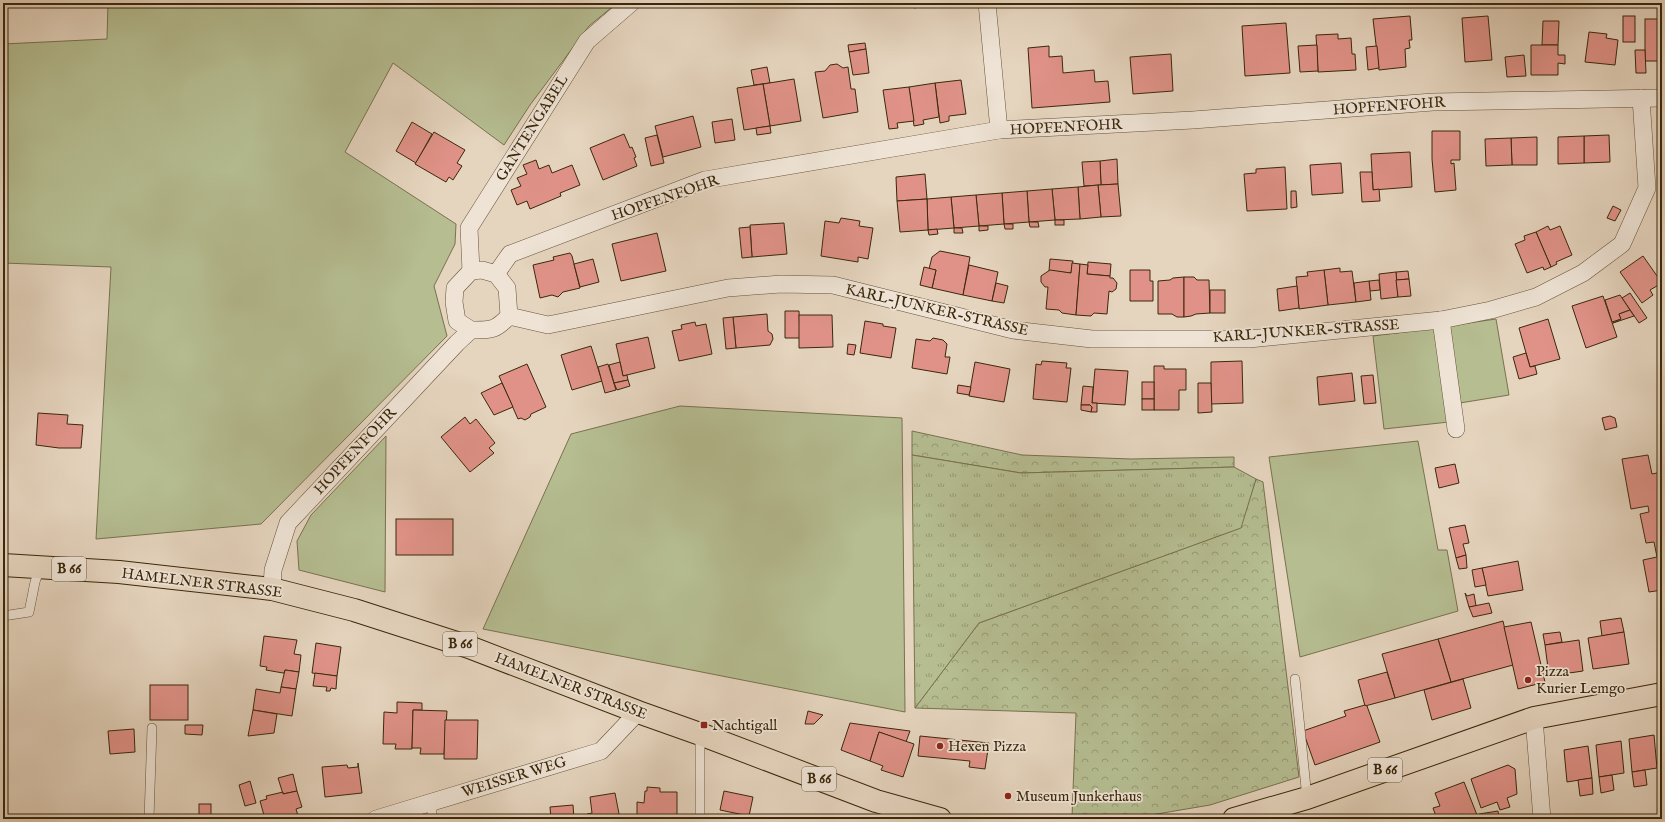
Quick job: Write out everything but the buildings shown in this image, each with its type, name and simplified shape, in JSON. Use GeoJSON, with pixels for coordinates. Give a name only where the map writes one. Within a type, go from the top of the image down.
{"type":"FeatureCollection","features":[{"type":"Feature","properties":{"kind":"main road","name":"HAMELNER STRASSE"},"geometry":{"type":"LineString","coordinates":[[3,565],[119,572],[272,589],[354,610],[469,647],[876,801],[940,819]]}},
{"type":"Feature","properties":{"kind":"main road","name":"B 66"},"geometry":{"type":"LineString","coordinates":[[1234,819],[1307,798],[1534,718],[1662,694]]}},
{"type":"Feature","properties":{"kind":"street","name":"GANTENGABEL"},"geometry":{"type":"LineString","coordinates":[[471,271],[469,228],[587,41],[631,3]]}},
{"type":"Feature","properties":{"kind":"street"},"geometry":{"type":"LineString","coordinates":[[987,3],[1000,130]]}},
{"type":"Feature","properties":{"kind":"street","name":"KARL-JUNKER-STRASSE"},"geometry":{"type":"LineString","coordinates":[[509,316],[548,325],[728,288],[781,284],[833,285],[1013,330],[1092,339],[1249,339],[1441,320],[1491,310],[1536,297],[1583,273],[1622,244],[1647,188],[1641,98]]}},
{"type":"Feature","properties":{"kind":"street","name":"HOPFENFOHR"},"geometry":{"type":"LineString","coordinates":[[496,274],[510,254],[706,180],[1000,130],[1193,120],[1433,102],[1662,98]]}},
{"type":"Feature","properties":{"kind":"street"},"geometry":{"type":"LineString","coordinates":[[482,270],[496,274],[507,288],[509,316],[499,326],[489,330],[471,330],[457,321],[454,302],[455,288],[471,271],[482,270]]}},
{"type":"Feature","properties":{"kind":"street"},"geometry":{"type":"LineString","coordinates":[[1441,320],[1456,429]]}},
{"type":"Feature","properties":{"kind":"street","name":"HOPFENFOHR"},"geometry":{"type":"LineString","coordinates":[[272,589],[274,570],[288,523],[471,330]]}},
{"type":"Feature","properties":{"kind":"street","name":"WEISSER WEG"},"geometry":{"type":"LineString","coordinates":[[376,819],[601,751],[638,712]]}},
{"type":"Feature","properties":{"kind":"street"},"geometry":{"type":"LineString","coordinates":[[1534,718],[1542,819]]}},
{"type":"Feature","properties":{"kind":"lane"},"geometry":{"type":"LineString","coordinates":[[3,616],[29,612],[35,582],[40,567]]}},
{"type":"Feature","properties":{"kind":"lane"},"geometry":{"type":"LineString","coordinates":[[1295,679],[1307,798]]}},
{"type":"Feature","properties":{"kind":"lane"},"geometry":{"type":"LineString","coordinates":[[149,819],[152,728]]}},
{"type":"Feature","properties":{"kind":"lane"},"geometry":{"type":"LineString","coordinates":[[700,734],[700,819]]}},
{"type":"Feature","properties":{"kind":"lane"},"geometry":{"type":"LineString","coordinates":[[432,802],[432,819]]}},
{"type":"Feature","properties":{"kind":"green space"},"geometry":{"type":"Polygon","coordinates":[[[108,3],[617,3],[589,26],[530,105],[504,145],[393,63],[345,152],[456,224],[455,244],[434,286],[447,336],[261,524],[96,539],[111,267],[3,263],[3,44],[107,39],[108,3]]]}},
{"type":"Feature","properties":{"kind":"green space"},"geometry":{"type":"Polygon","coordinates":[[[1496,319],[1509,395],[1460,403],[1448,326],[1496,319]]]}},
{"type":"Feature","properties":{"kind":"green space"},"geometry":{"type":"Polygon","coordinates":[[[1435,328],[1449,422],[1384,429],[1373,336],[1435,328]]]}},
{"type":"Feature","properties":{"kind":"green space"},"geometry":{"type":"Polygon","coordinates":[[[680,406],[902,418],[905,712],[483,629],[571,434],[680,406]]]}},
{"type":"Feature","properties":{"kind":"green space"},"geometry":{"type":"Polygon","coordinates":[[[912,431],[1022,455],[1131,459],[1234,457],[1234,467],[1021,473],[912,455],[912,431]]]}},
{"type":"Feature","properties":{"kind":"green space"},"geometry":{"type":"Polygon","coordinates":[[[386,436],[385,592],[299,570],[297,541],[311,515],[386,436]]]}},
{"type":"Feature","properties":{"kind":"green space"},"geometry":{"type":"Polygon","coordinates":[[[1418,441],[1438,550],[1447,550],[1458,611],[1300,657],[1269,457],[1418,441]]]}},
{"type":"Feature","properties":{"kind":"green space"},"geometry":{"type":"Polygon","coordinates":[[[912,455],[1021,473],[1234,467],[1256,479],[1241,528],[979,623],[915,708],[912,455]]]}},
{"type":"Feature","properties":{"kind":"green space"},"geometry":{"type":"Polygon","coordinates":[[[1256,479],[1263,482],[1299,777],[1210,805],[1145,816],[1072,817],[1076,713],[915,708],[979,623],[1240,528],[1256,479]]]}},
{"type":"Feature","properties":{"kind":"place","name":"Pizza Kurier Lemgo"},"geometry":{"type":"Point","coordinates":[1528,680]}},
{"type":"Feature","properties":{"kind":"place","name":"Nachtigall"},"geometry":{"type":"Point","coordinates":[704,725]}},
{"type":"Feature","properties":{"kind":"place","name":"Hexen Pizza"},"geometry":{"type":"Point","coordinates":[940,746]}},
{"type":"Feature","properties":{"kind":"place","name":"Museum Junkerhaus"},"geometry":{"type":"Point","coordinates":[1008,796]}}]}
